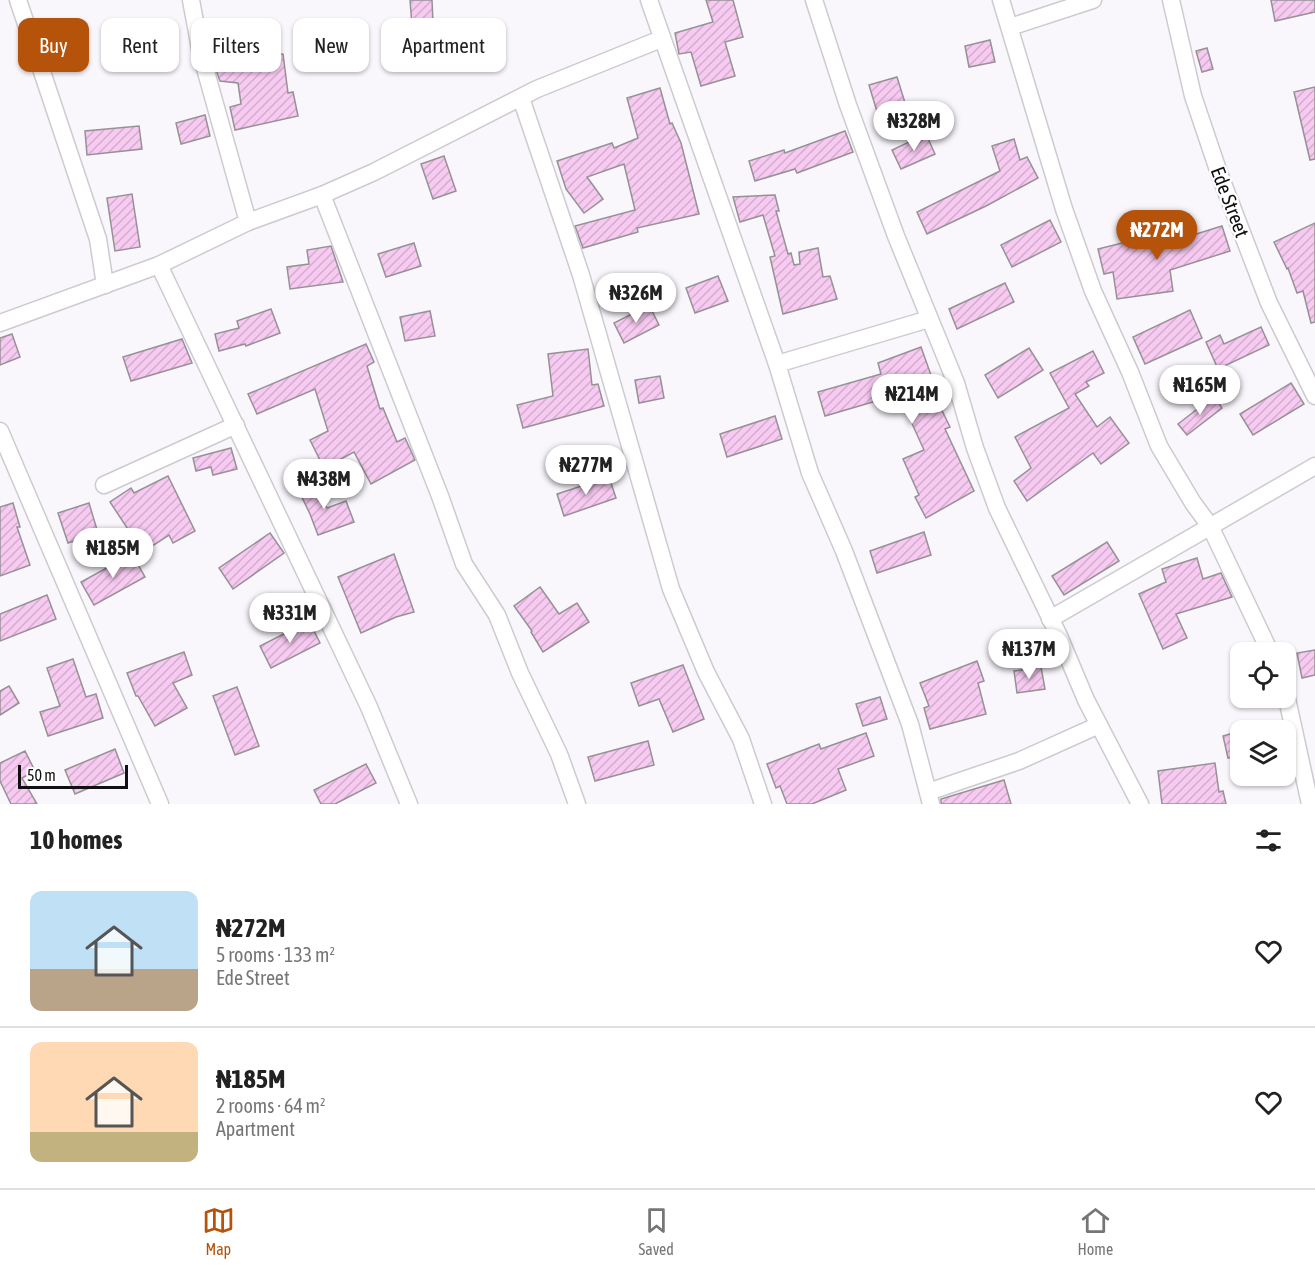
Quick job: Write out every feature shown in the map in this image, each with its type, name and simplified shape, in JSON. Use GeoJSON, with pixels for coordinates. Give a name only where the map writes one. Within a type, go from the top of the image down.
{"type":"FeatureCollection","features":[{"type":"Feature","properties":{"kind":"street"},"geometry":{"type":"LineString","coordinates":[[18,0],[98,239],[105,285]]}},
{"type":"Feature","properties":{"kind":"street"},"geometry":{"type":"LineString","coordinates":[[191,0],[201,54],[248,222]]}},
{"type":"Feature","properties":{"kind":"street"},"geometry":{"type":"LineString","coordinates":[[649,0],[777,364],[810,473],[844,551],[910,724],[930,798],[1099,725]]}},
{"type":"Feature","properties":{"kind":"street"},"geometry":{"type":"LineString","coordinates":[[814,0],[848,105],[896,236],[956,383],[975,448],[997,508],[1086,700],[1140,804]]}},
{"type":"Feature","properties":{"kind":"street"},"geometry":{"type":"LineString","coordinates":[[1001,0],[1064,209],[1093,291],[1130,372],[1159,446],[1193,503],[1210,526],[1265,642]]}},
{"type":"Feature","properties":{"kind":"street"},"geometry":{"type":"LineString","coordinates":[[1010,27],[1093,0]]}},
{"type":"Feature","properties":{"kind":"street","name":"Ede Street"},"geometry":{"type":"LineString","coordinates":[[1171,0],[1193,96],[1219,173],[1269,303],[1315,396]]}},
{"type":"Feature","properties":{"kind":"street"},"geometry":{"type":"LineString","coordinates":[[0,323],[159,265],[248,222],[322,195],[374,172],[537,89],[661,39]]}},
{"type":"Feature","properties":{"kind":"street"},"geometry":{"type":"LineString","coordinates":[[521,98],[581,275],[671,589],[706,672],[741,739],[763,804]]}},
{"type":"Feature","properties":{"kind":"street"},"geometry":{"type":"LineString","coordinates":[[322,195],[440,496],[464,564],[497,615],[520,673],[558,754],[577,804]]}},
{"type":"Feature","properties":{"kind":"street"},"geometry":{"type":"LineString","coordinates":[[159,265],[369,706],[409,804]]}},
{"type":"Feature","properties":{"kind":"street"},"geometry":{"type":"LineString","coordinates":[[777,364],[929,319]]}},
{"type":"Feature","properties":{"kind":"street"},"geometry":{"type":"LineString","coordinates":[[104,485],[236,425]]}},
{"type":"Feature","properties":{"kind":"street"},"geometry":{"type":"LineString","coordinates":[[0,431],[160,804]]}},
{"type":"Feature","properties":{"kind":"street"},"geometry":{"type":"LineString","coordinates":[[1050,619],[1315,466]]}},
{"type":"Feature","properties":{"kind":"street"},"geometry":{"type":"LineString","coordinates":[[1289,708],[1310,804]]}},
{"type":"Feature","properties":{"kind":"building"},"geometry":{"type":"Polygon","coordinates":[[[410,0],[432,0],[433,18],[411,18],[410,0]]]}},
{"type":"Feature","properties":{"kind":"building"},"geometry":{"type":"Polygon","coordinates":[[[706,0],[733,0],[743,37],[725,42],[735,76],[701,86],[691,52],[679,54],[675,33],[713,22],[706,0]]]}},
{"type":"Feature","properties":{"kind":"building"},"geometry":{"type":"Polygon","coordinates":[[[1271,0],[1315,0],[1315,12],[1275,21],[1271,0]]]}},
{"type":"Feature","properties":{"kind":"building"},"geometry":{"type":"Polygon","coordinates":[[[990,40],[995,62],[969,67],[965,46],[990,40]]]}},
{"type":"Feature","properties":{"kind":"building"},"geometry":{"type":"Polygon","coordinates":[[[1207,48],[1213,69],[1202,72],[1196,51],[1207,48]]]}},
{"type":"Feature","properties":{"kind":"building"},"geometry":{"type":"Polygon","coordinates":[[[281,54],[283,54],[288,93],[293,92],[298,116],[235,130],[230,107],[241,104],[238,83],[220,81],[217,72],[281,72],[281,54]]]}},
{"type":"Feature","properties":{"kind":"building"},"geometry":{"type":"Polygon","coordinates":[[[897,77],[906,106],[878,115],[869,85],[897,77]]]}},
{"type":"Feature","properties":{"kind":"building"},"geometry":{"type":"Polygon","coordinates":[[[1315,87],[1315,159],[1310,160],[1294,92],[1315,87]]]}},
{"type":"Feature","properties":{"kind":"building"},"geometry":{"type":"Polygon","coordinates":[[[660,88],[670,124],[672,123],[681,143],[699,214],[637,228],[638,232],[583,248],[575,226],[635,210],[624,164],[587,177],[603,199],[584,213],[566,189],[557,161],[612,143],[614,148],[638,138],[627,98],[660,88]]]}},
{"type":"Feature","properties":{"kind":"building"},"geometry":{"type":"Polygon","coordinates":[[[205,115],[210,136],[181,144],[176,123],[205,115]]]}},
{"type":"Feature","properties":{"kind":"building"},"geometry":{"type":"Polygon","coordinates":[[[139,126],[142,149],[87,155],[85,131],[139,126]]]}},
{"type":"Feature","properties":{"kind":"building"},"geometry":{"type":"Polygon","coordinates":[[[845,131],[853,152],[797,173],[795,169],[755,181],[749,161],[784,150],[785,153],[845,131]]]}},
{"type":"Feature","properties":{"kind":"building"},"geometry":{"type":"Polygon","coordinates":[[[926,134],[935,154],[901,169],[892,150],[926,134]]]}},
{"type":"Feature","properties":{"kind":"building"},"geometry":{"type":"Polygon","coordinates":[[[1014,139],[1020,160],[1027,157],[1038,178],[927,234],[917,212],[1000,171],[992,146],[1014,139]]]}},
{"type":"Feature","properties":{"kind":"building"},"geometry":{"type":"Polygon","coordinates":[[[444,156],[456,191],[433,199],[421,164],[444,156]]]}},
{"type":"Feature","properties":{"kind":"building"},"geometry":{"type":"Polygon","coordinates":[[[132,194],[140,247],[115,251],[107,198],[132,194]]]}},
{"type":"Feature","properties":{"kind":"building"},"geometry":{"type":"Polygon","coordinates":[[[775,195],[779,211],[776,211],[788,254],[791,253],[794,265],[800,264],[799,252],[818,248],[823,277],[830,276],[837,299],[783,314],[770,257],[775,256],[763,215],[740,222],[733,197],[775,195]]]}},
{"type":"Feature","properties":{"kind":"building"},"geometry":{"type":"Polygon","coordinates":[[[1050,220],[1061,242],[1012,267],[1001,245],[1050,220]]]}},
{"type":"Feature","properties":{"kind":"building"},"geometry":{"type":"Polygon","coordinates":[[[1315,223],[1315,322],[1311,323],[1303,291],[1297,293],[1288,268],[1274,242],[1315,223]]]}},
{"type":"Feature","properties":{"kind":"building"},"geometry":{"type":"Polygon","coordinates":[[[1222,226],[1230,251],[1170,270],[1173,291],[1117,299],[1113,272],[1104,274],[1098,249],[1158,234],[1161,245],[1222,226]]]}},
{"type":"Feature","properties":{"kind":"building"},"geometry":{"type":"Polygon","coordinates":[[[414,243],[421,266],[386,277],[378,254],[414,243]]]}},
{"type":"Feature","properties":{"kind":"building"},"geometry":{"type":"Polygon","coordinates":[[[331,246],[343,282],[290,289],[287,267],[309,264],[307,250],[331,246]]]}},
{"type":"Feature","properties":{"kind":"building"},"geometry":{"type":"Polygon","coordinates":[[[718,276],[728,301],[695,313],[686,288],[718,276]]]}},
{"type":"Feature","properties":{"kind":"building"},"geometry":{"type":"Polygon","coordinates":[[[1005,283],[1014,302],[957,329],[949,309],[1005,283]]]}},
{"type":"Feature","properties":{"kind":"building"},"geometry":{"type":"Polygon","coordinates":[[[649,305],[659,325],[624,343],[614,323],[649,305]]]}},
{"type":"Feature","properties":{"kind":"building"},"geometry":{"type":"Polygon","coordinates":[[[271,309],[280,333],[246,346],[245,344],[219,351],[215,334],[239,328],[237,321],[271,309]]]}},
{"type":"Feature","properties":{"kind":"building"},"geometry":{"type":"Polygon","coordinates":[[[1190,310],[1202,338],[1145,364],[1133,337],[1190,310]]]}},
{"type":"Feature","properties":{"kind":"building"},"geometry":{"type":"Polygon","coordinates":[[[430,311],[435,336],[405,341],[400,317],[430,311]]]}},
{"type":"Feature","properties":{"kind":"building"},"geometry":{"type":"Polygon","coordinates":[[[1261,327],[1269,345],[1218,369],[1206,342],[1220,335],[1224,344],[1261,327]]]}},
{"type":"Feature","properties":{"kind":"building"},"geometry":{"type":"Polygon","coordinates":[[[12,334],[20,357],[0,365],[0,338],[12,334]]]}},
{"type":"Feature","properties":{"kind":"building"},"geometry":{"type":"Polygon","coordinates":[[[182,339],[192,363],[131,381],[123,357],[182,339]]]}},
{"type":"Feature","properties":{"kind":"building"},"geometry":{"type":"Polygon","coordinates":[[[366,344],[374,362],[367,366],[380,409],[383,408],[397,442],[405,438],[415,460],[371,484],[354,452],[324,468],[310,440],[328,431],[315,389],[257,414],[248,394],[366,344]]]}},
{"type":"Feature","properties":{"kind":"building"},"geometry":{"type":"Polygon","coordinates":[[[921,347],[932,378],[939,377],[943,399],[937,400],[950,427],[945,429],[974,491],[926,518],[915,497],[919,495],[903,459],[924,450],[904,406],[885,410],[883,399],[825,416],[818,392],[881,374],[878,363],[921,347]]]}},
{"type":"Feature","properties":{"kind":"building"},"geometry":{"type":"Polygon","coordinates":[[[1029,348],[1043,370],[998,398],[985,375],[1029,348]]]}},
{"type":"Feature","properties":{"kind":"building"},"geometry":{"type":"Polygon","coordinates":[[[588,349],[592,385],[598,384],[604,406],[523,428],[517,405],[553,396],[548,354],[588,349]]]}},
{"type":"Feature","properties":{"kind":"building"},"geometry":{"type":"Polygon","coordinates":[[[1093,351],[1104,373],[1086,382],[1089,386],[1075,394],[1097,427],[1110,417],[1129,443],[1101,464],[1093,453],[1027,501],[1014,481],[1031,468],[1015,437],[1069,408],[1050,373],[1093,351]]]}},
{"type":"Feature","properties":{"kind":"building"},"geometry":{"type":"Polygon","coordinates":[[[660,376],[664,398],[639,403],[635,380],[660,376]]]}},
{"type":"Feature","properties":{"kind":"building"},"geometry":{"type":"Polygon","coordinates":[[[1291,383],[1304,404],[1253,435],[1240,414],[1291,383]]]}},
{"type":"Feature","properties":{"kind":"building"},"geometry":{"type":"Polygon","coordinates":[[[1214,396],[1222,408],[1187,435],[1178,424],[1214,396]]]}},
{"type":"Feature","properties":{"kind":"building"},"geometry":{"type":"Polygon","coordinates":[[[775,416],[782,439],[727,457],[720,434],[775,416]]]}},
{"type":"Feature","properties":{"kind":"building"},"geometry":{"type":"Polygon","coordinates":[[[231,448],[237,469],[213,475],[211,467],[196,471],[193,458],[231,448]]]}},
{"type":"Feature","properties":{"kind":"building"},"geometry":{"type":"Polygon","coordinates":[[[168,476],[195,531],[173,543],[169,535],[143,552],[110,502],[131,488],[134,493],[168,476]]]}},
{"type":"Feature","properties":{"kind":"building"},"geometry":{"type":"Polygon","coordinates":[[[609,477],[616,498],[564,516],[557,494],[609,477]]]}},
{"type":"Feature","properties":{"kind":"building"},"geometry":{"type":"Polygon","coordinates":[[[312,479],[327,508],[346,501],[354,522],[318,535],[297,487],[312,479]]]}},
{"type":"Feature","properties":{"kind":"building"},"geometry":{"type":"Polygon","coordinates":[[[13,503],[20,527],[17,527],[30,565],[0,576],[0,507],[13,503]]]}},
{"type":"Feature","properties":{"kind":"building"},"geometry":{"type":"Polygon","coordinates":[[[89,503],[98,533],[68,543],[58,513],[89,503]]]}},
{"type":"Feature","properties":{"kind":"building"},"geometry":{"type":"Polygon","coordinates":[[[924,532],[931,555],[877,573],[870,551],[924,532]]]}},
{"type":"Feature","properties":{"kind":"building"},"geometry":{"type":"Polygon","coordinates":[[[270,533],[284,553],[233,589],[219,568],[270,533]]]}},
{"type":"Feature","properties":{"kind":"building"},"geometry":{"type":"Polygon","coordinates":[[[1107,542],[1119,561],[1064,595],[1052,576],[1107,542]]]}},
{"type":"Feature","properties":{"kind":"building"},"geometry":{"type":"Polygon","coordinates":[[[132,554],[145,577],[94,605],[81,582],[132,554]]]}},
{"type":"Feature","properties":{"kind":"building"},"geometry":{"type":"Polygon","coordinates":[[[394,554],[414,612],[396,617],[361,633],[338,577],[394,554]]]}},
{"type":"Feature","properties":{"kind":"building"},"geometry":{"type":"Polygon","coordinates":[[[1197,558],[1203,579],[1221,573],[1232,597],[1176,614],[1187,638],[1163,649],[1139,594],[1166,582],[1162,569],[1197,558]]]}},
{"type":"Feature","properties":{"kind":"building"},"geometry":{"type":"Polygon","coordinates":[[[540,587],[559,614],[577,603],[589,622],[543,652],[532,631],[514,606],[540,587]]]}},
{"type":"Feature","properties":{"kind":"building"},"geometry":{"type":"Polygon","coordinates":[[[47,595],[56,619],[0,641],[0,614],[47,595]]]}},
{"type":"Feature","properties":{"kind":"building"},"geometry":{"type":"Polygon","coordinates":[[[309,621],[320,643],[271,668],[260,646],[309,621]]]}},
{"type":"Feature","properties":{"kind":"building"},"geometry":{"type":"Polygon","coordinates":[[[1315,650],[1315,675],[1302,678],[1297,653],[1315,650]]]}},
{"type":"Feature","properties":{"kind":"building"},"geometry":{"type":"Polygon","coordinates":[[[184,652],[192,675],[173,683],[187,708],[155,726],[136,696],[127,673],[184,652]]]}},
{"type":"Feature","properties":{"kind":"building"},"geometry":{"type":"Polygon","coordinates":[[[73,659],[86,697],[96,694],[103,718],[48,736],[40,712],[60,706],[47,668],[73,659]]]}},
{"type":"Feature","properties":{"kind":"building"},"geometry":{"type":"Polygon","coordinates":[[[977,661],[984,681],[978,683],[986,714],[930,729],[924,708],[929,706],[920,683],[977,661]]]}},
{"type":"Feature","properties":{"kind":"building"},"geometry":{"type":"Polygon","coordinates":[[[683,665],[704,719],[673,732],[659,699],[639,706],[631,683],[683,665]]]}},
{"type":"Feature","properties":{"kind":"building"},"geometry":{"type":"Polygon","coordinates":[[[1041,667],[1045,689],[1017,693],[1014,671],[1041,667]]]}},
{"type":"Feature","properties":{"kind":"building"},"geometry":{"type":"Polygon","coordinates":[[[9,686],[19,703],[0,715],[0,691],[9,686]]]}},
{"type":"Feature","properties":{"kind":"building"},"geometry":{"type":"Polygon","coordinates":[[[237,687],[259,746],[235,755],[213,696],[237,687]]]}},
{"type":"Feature","properties":{"kind":"building"},"geometry":{"type":"Polygon","coordinates":[[[880,697],[887,719],[863,726],[856,704],[880,697]]]}},
{"type":"Feature","properties":{"kind":"building"},"geometry":{"type":"Polygon","coordinates":[[[866,733],[874,756],[838,769],[846,790],[812,804],[787,804],[780,786],[776,788],[767,764],[819,744],[821,749],[866,733]]]}},
{"type":"Feature","properties":{"kind":"building"},"geometry":{"type":"Polygon","coordinates":[[[1230,734],[1230,758],[1228,758],[1223,736],[1230,734]]]}},
{"type":"Feature","properties":{"kind":"building"},"geometry":{"type":"Polygon","coordinates":[[[648,741],[654,765],[595,781],[588,757],[648,741]]]}},
{"type":"Feature","properties":{"kind":"building"},"geometry":{"type":"Polygon","coordinates":[[[115,749],[124,773],[75,794],[65,770],[115,749]]]}},
{"type":"Feature","properties":{"kind":"building"},"geometry":{"type":"Polygon","coordinates":[[[25,751],[35,771],[22,778],[37,804],[11,804],[0,781],[0,763],[25,751]]]}},
{"type":"Feature","properties":{"kind":"building"},"geometry":{"type":"Polygon","coordinates":[[[1215,763],[1219,792],[1223,791],[1226,804],[1162,804],[1158,771],[1215,763]]]}},
{"type":"Feature","properties":{"kind":"building"},"geometry":{"type":"Polygon","coordinates":[[[366,764],[376,783],[335,804],[321,804],[314,790],[366,764]]]}},
{"type":"Feature","properties":{"kind":"building"},"geometry":{"type":"Polygon","coordinates":[[[1004,780],[1011,804],[941,804],[941,799],[1004,780]]]}}]}
